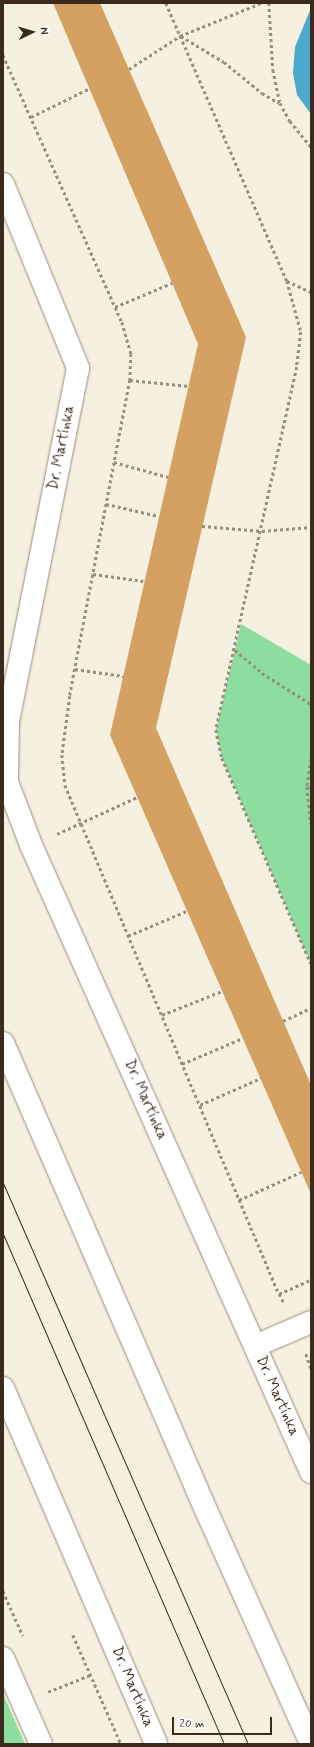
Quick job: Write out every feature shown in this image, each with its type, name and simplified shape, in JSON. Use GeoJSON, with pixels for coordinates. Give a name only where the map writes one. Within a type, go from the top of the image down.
{"type":"FeatureCollection","features":[{"type":"Feature","properties":{"kind":"street","name":"Dr. Martínka"},"geometry":{"type":"LineString","coordinates":[[3,184],[78,368],[6,716],[7,782],[31,845],[311,1472]]}},
{"type":"Feature","properties":{"kind":"street"},"geometry":{"type":"LineString","coordinates":[[3,1044],[197,1490],[311,1744]]}},
{"type":"Feature","properties":{"kind":"street"},"geometry":{"type":"LineString","coordinates":[[255,1346],[311,1322]]}},
{"type":"Feature","properties":{"kind":"street","name":"Dr. Martínka"},"geometry":{"type":"LineString","coordinates":[[3,1388],[156,1744]]}},
{"type":"Feature","properties":{"kind":"street"},"geometry":{"type":"LineString","coordinates":[[3,1658],[41,1744]]}},
{"type":"Feature","properties":{"kind":"path"},"geometry":{"type":"LineString","coordinates":[[166,3],[287,282],[301,332],[297,367],[262,532],[216,730],[222,758],[311,964]]}},
{"type":"Feature","properties":{"kind":"path"},"geometry":{"type":"LineString","coordinates":[[129,69],[180,36],[261,3]]}},
{"type":"Feature","properties":{"kind":"path"},"geometry":{"type":"LineString","coordinates":[[269,3],[273,70],[280,103],[290,121],[311,147]]}},
{"type":"Feature","properties":{"kind":"path"},"geometry":{"type":"LineString","coordinates":[[180,36],[224,62],[262,93],[280,103]]}},
{"type":"Feature","properties":{"kind":"path"},"geometry":{"type":"LineString","coordinates":[[3,55],[115,307],[131,354],[130,380],[75,669],[62,755],[65,784],[279,1294]]}},
{"type":"Feature","properties":{"kind":"path"},"geometry":{"type":"LineString","coordinates":[[31,117],[90,88]]}},
{"type":"Feature","properties":{"kind":"path"},"geometry":{"type":"LineString","coordinates":[[115,307],[172,282]]}},
{"type":"Feature","properties":{"kind":"path"},"geometry":{"type":"LineString","coordinates":[[287,282],[311,292]]}},
{"type":"Feature","properties":{"kind":"path"},"geometry":{"type":"LineString","coordinates":[[130,380],[189,386]]}},
{"type":"Feature","properties":{"kind":"path"},"geometry":{"type":"LineString","coordinates":[[114,462],[168,477]]}},
{"type":"Feature","properties":{"kind":"path"},"geometry":{"type":"LineString","coordinates":[[106,504],[159,516]]}},
{"type":"Feature","properties":{"kind":"path"},"geometry":{"type":"LineString","coordinates":[[202,526],[262,532],[311,527]]}},
{"type":"Feature","properties":{"kind":"path"},"geometry":{"type":"LineString","coordinates":[[93,574],[144,581]]}},
{"type":"Feature","properties":{"kind":"path"},"geometry":{"type":"LineString","coordinates":[[235,650],[262,673],[311,704]]}},
{"type":"Feature","properties":{"kind":"path"},"geometry":{"type":"LineString","coordinates":[[75,669],[123,676]]}},
{"type":"Feature","properties":{"kind":"path"},"geometry":{"type":"LineString","coordinates":[[311,759],[307,787],[311,824]]}},
{"type":"Feature","properties":{"kind":"path"},"geometry":{"type":"LineString","coordinates":[[307,787],[311,789]]}},
{"type":"Feature","properties":{"kind":"path"},"geometry":{"type":"LineString","coordinates":[[31,845],[137,797]]}},
{"type":"Feature","properties":{"kind":"path"},"geometry":{"type":"LineString","coordinates":[[128,936],[187,911]]}},
{"type":"Feature","properties":{"kind":"path"},"geometry":{"type":"LineString","coordinates":[[162,1015],[222,991]]}},
{"type":"Feature","properties":{"kind":"path"},"geometry":{"type":"LineString","coordinates":[[283,1021],[311,1008]]}},
{"type":"Feature","properties":{"kind":"path"},"geometry":{"type":"LineString","coordinates":[[182,1064],[243,1038]]}},
{"type":"Feature","properties":{"kind":"path"},"geometry":{"type":"LineString","coordinates":[[200,1105],[261,1078]]}},
{"type":"Feature","properties":{"kind":"path"},"geometry":{"type":"LineString","coordinates":[[239,1200],[301,1172]]}},
{"type":"Feature","properties":{"kind":"path"},"geometry":{"type":"LineString","coordinates":[[73,1635],[121,1744]]}},
{"type":"Feature","properties":{"kind":"green space"},"geometry":{"type":"Polygon","coordinates":[[[241,624],[311,665],[311,964],[222,758],[216,730],[241,624]]]}},
{"type":"Feature","properties":{"kind":"green space"},"geometry":{"type":"Polygon","coordinates":[[[3,1694],[25,1744],[3,1744],[3,1694]]]}},
{"type":"Feature","properties":{"kind":"water"},"geometry":{"type":"Polygon","coordinates":[[[311,8],[311,114],[297,95],[293,73],[295,47],[311,8]]]}},
{"type":"Feature","properties":{"kind":"building"},"geometry":{"type":"Polygon","coordinates":[[[53,3],[100,3],[246,337],[156,728],[311,1085],[311,1194],[110,735],[198,344],[53,3]]]}},
{"type":"Feature","properties":{"kind":"tram line"},"geometry":{"type":"LineString","coordinates":[[3,1183],[248,1744]]}},
{"type":"Feature","properties":{"kind":"tram line"},"geometry":{"type":"LineString","coordinates":[[3,1234],[224,1744]]}}]}
